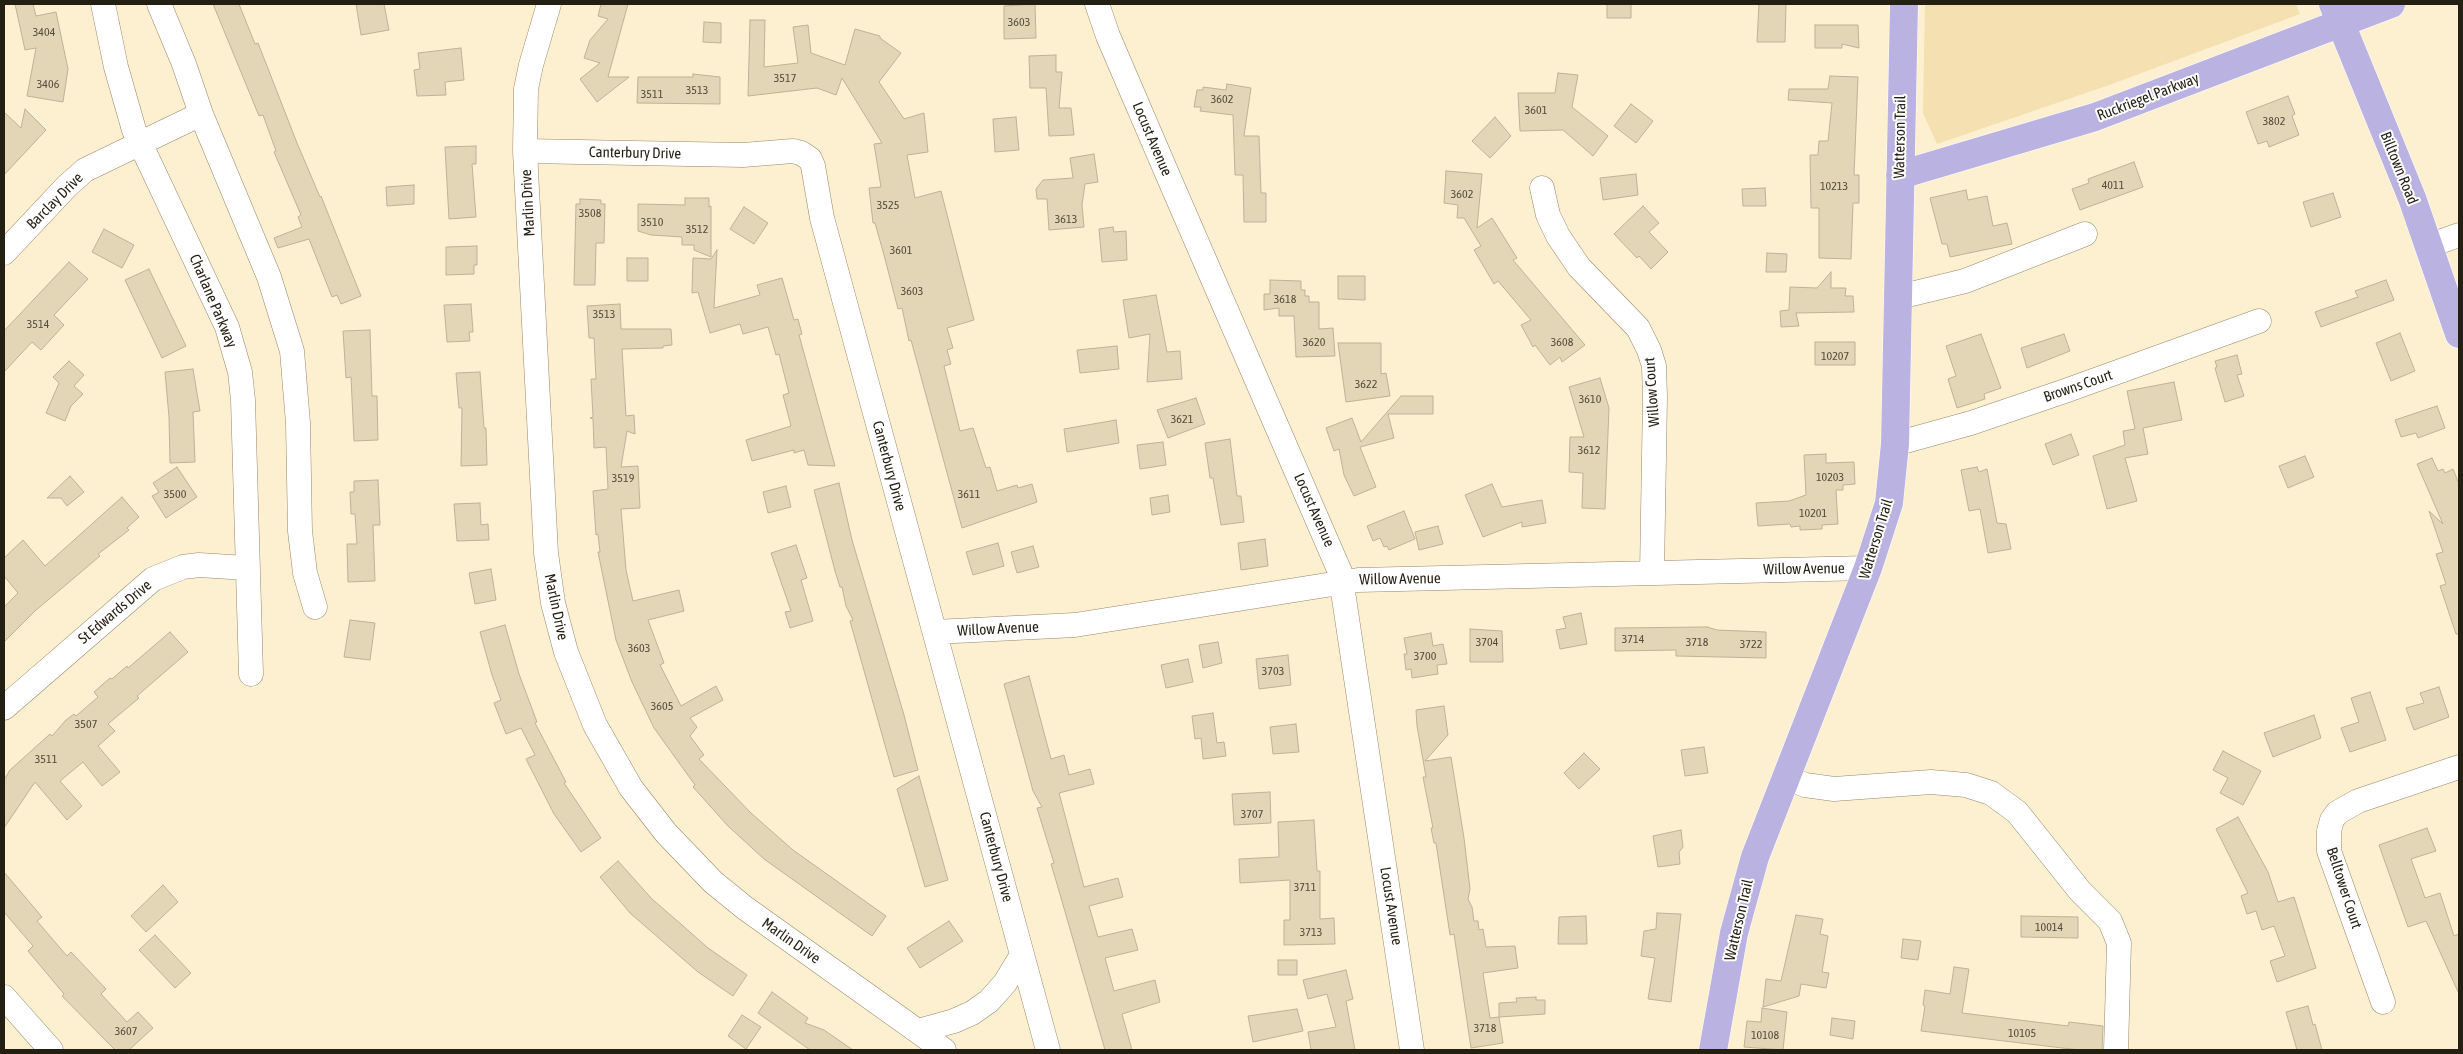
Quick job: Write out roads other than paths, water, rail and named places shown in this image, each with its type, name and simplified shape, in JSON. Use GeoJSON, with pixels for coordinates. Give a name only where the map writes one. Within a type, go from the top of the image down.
{"type":"FeatureCollection","features":[{"type":"Feature","properties":{"kind":"main road","name":"Watterson Trail"},"geometry":{"type":"LineString","coordinates":[[1714,1050],[1734,933],[1744,892],[1785,777],[1868,568],[1889,503],[1895,444],[1904,4]]}},
{"type":"Feature","properties":{"kind":"main road","name":"Ruckriegel Parkway"},"geometry":{"type":"LineString","coordinates":[[1900,176],[2095,117],[2337,13],[2391,4]]}},
{"type":"Feature","properties":{"kind":"main road","name":"Billtown Road"},"geometry":{"type":"LineString","coordinates":[[2337,13],[2412,198],[2459,334]]}},
{"type":"Feature","properties":{"kind":"street","name":"Charlane Parkway"},"geometry":{"type":"LineString","coordinates":[[103,4],[116,66],[143,140],[217,303],[235,349],[243,400],[251,674]]}},
{"type":"Feature","properties":{"kind":"street"},"geometry":{"type":"LineString","coordinates":[[159,4],[184,64],[193,117],[269,277],[292,350],[298,423],[300,531],[305,573],[315,607]]}},
{"type":"Feature","properties":{"kind":"street","name":"Marlin Drive"},"geometry":{"type":"LineString","coordinates":[[549,4],[530,65],[524,113],[546,553],[553,603],[566,652],[595,725],[631,788],[666,833],[713,882],[745,908],[944,1050]]}},
{"type":"Feature","properties":{"kind":"street","name":"Locust Avenue"},"geometry":{"type":"LineString","coordinates":[[1097,4],[1108,36],[1172,185],[1333,553],[1342,582],[1412,1050]]}},
{"type":"Feature","properties":{"kind":"street","name":"Barclay Drive"},"geometry":{"type":"LineString","coordinates":[[4,253],[67,186],[85,170],[126,152],[143,140],[193,117]]}},
{"type":"Feature","properties":{"kind":"street","name":"Canterbury Drive"},"geometry":{"type":"LineString","coordinates":[[525,151],[743,155],[793,151],[802,153],[810,160],[813,166],[822,218],[1048,1050]]}},
{"type":"Feature","properties":{"kind":"street","name":"Willow Court"},"geometry":{"type":"LineString","coordinates":[[1542,188],[1548,215],[1558,236],[1579,267],[1638,328],[1650,350],[1654,366],[1655,397],[1652,572]]}},
{"type":"Feature","properties":{"kind":"street"},"geometry":{"type":"LineString","coordinates":[[1898,297],[1964,281],[2084,234]]}},
{"type":"Feature","properties":{"kind":"street"},"geometry":{"type":"LineString","coordinates":[[2428,246],[2459,235]]}},
{"type":"Feature","properties":{"kind":"street","name":"Browns Court"},"geometry":{"type":"LineString","coordinates":[[1895,444],[1970,423],[2065,391],[2259,321]]}},
{"type":"Feature","properties":{"kind":"street","name":"St Edwards Drive"},"geometry":{"type":"LineString","coordinates":[[4,708],[153,579],[183,567],[198,565],[247,568]]}},
{"type":"Feature","properties":{"kind":"street","name":"Willow Avenue"},"geometry":{"type":"LineString","coordinates":[[934,632],[1075,625],[1342,582],[1652,572],[1868,568]]}},
{"type":"Feature","properties":{"kind":"street","name":"Belltower Court"},"geometry":{"type":"LineString","coordinates":[[2383,1002],[2329,851],[2329,831],[2332,820],[2337,813],[2358,801],[2459,767]]}},
{"type":"Feature","properties":{"kind":"street"},"geometry":{"type":"LineString","coordinates":[[1785,777],[1805,784],[1834,789],[1931,782],[1966,784],[1991,793],[2017,812],[2080,891],[2110,922],[2119,943],[2116,1050]]}},
{"type":"Feature","properties":{"kind":"street"},"geometry":{"type":"LineString","coordinates":[[918,1031],[954,1022],[972,1013],[989,1001],[1005,983],[1022,955]]}},
{"type":"Feature","properties":{"kind":"street"},"geometry":{"type":"LineString","coordinates":[[4,997],[51,1050]]}}]}
